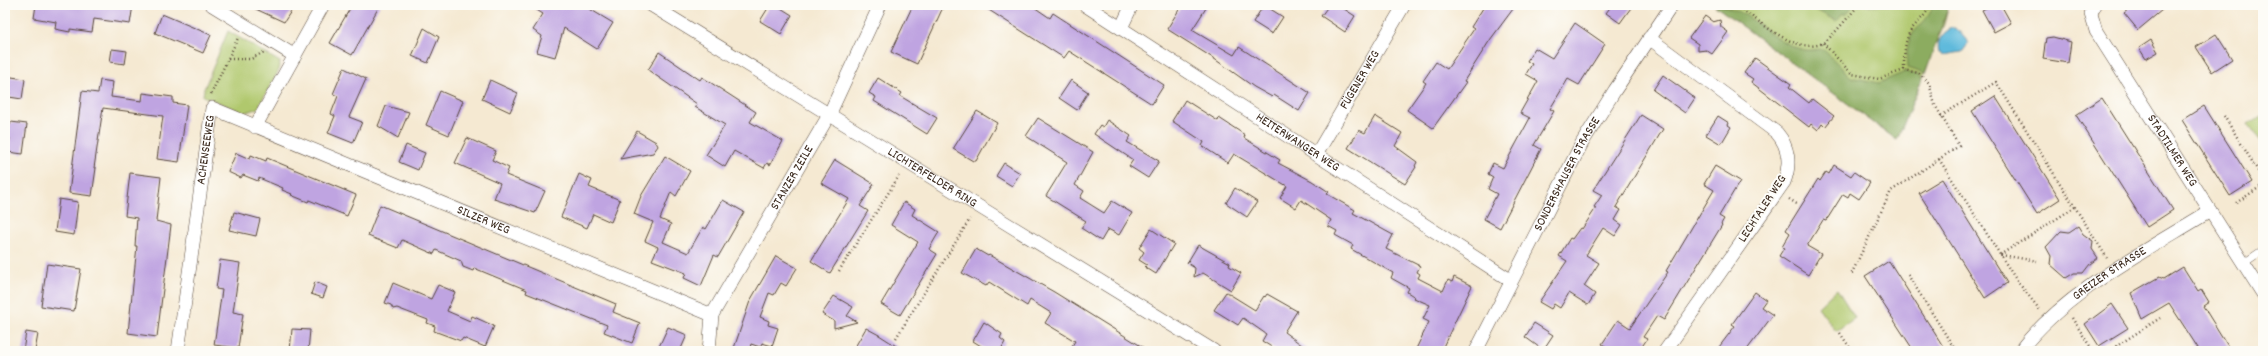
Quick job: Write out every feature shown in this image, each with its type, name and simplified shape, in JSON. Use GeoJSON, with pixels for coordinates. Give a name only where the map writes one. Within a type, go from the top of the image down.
{"type":"FeatureCollection","features":[{"type":"Feature","properties":{"kind":"street"},"geometry":{"type":"LineString","coordinates":[[212,5],[295,56]]}},
{"type":"Feature","properties":{"kind":"street"},"geometry":{"type":"LineString","coordinates":[[255,126],[323,5]]}},
{"type":"Feature","properties":{"kind":"street","name":"LICHTERFELDER RING"},"geometry":{"type":"LineString","coordinates":[[651,5],[1214,351]]}},
{"type":"Feature","properties":{"kind":"street","name":"STANZER ZEILE"},"geometry":{"type":"LineString","coordinates":[[709,351],[712,315],[829,115],[880,5]]}},
{"type":"Feature","properties":{"kind":"street","name":"HEITERWANGER WEG"},"geometry":{"type":"LineString","coordinates":[[1085,5],[1316,156],[1510,280]]}},
{"type":"Feature","properties":{"kind":"street"},"geometry":{"type":"LineString","coordinates":[[1121,28],[1132,5]]}},
{"type":"Feature","properties":{"kind":"street","name":"FÜGENER WEG"},"geometry":{"type":"LineString","coordinates":[[1316,156],[1404,5]]}},
{"type":"Feature","properties":{"kind":"street","name":"SONDERSHAUSER STRASSE"},"geometry":{"type":"LineString","coordinates":[[1476,351],[1510,280],[1582,143],[1649,38],[1672,5]]}},
{"type":"Feature","properties":{"kind":"street","name":"STADTILMER WEG"},"geometry":{"type":"LineString","coordinates":[[2094,5],[2091,14],[2096,31],[2263,294]]}},
{"type":"Feature","properties":{"kind":"street","name":"LECHTALER WEG"},"geometry":{"type":"LineString","coordinates":[[1649,38],[1772,130],[1781,139],[1788,158],[1788,169],[1784,182],[1666,351]]}},
{"type":"Feature","properties":{"kind":"street","name":"ACHENSEEWEG"},"geometry":{"type":"LineString","coordinates":[[178,351],[212,108],[255,126]]}},
{"type":"Feature","properties":{"kind":"street","name":"SILZER WEG"},"geometry":{"type":"LineString","coordinates":[[255,126],[712,315]]}},
{"type":"Feature","properties":{"kind":"street","name":"GREIZER STRASSE"},"geometry":{"type":"LineString","coordinates":[[2020,351],[2064,306],[2115,270],[2210,210]]}},
{"type":"Feature","properties":{"kind":"lane"},"geometry":{"type":"LineString","coordinates":[[2244,263],[2263,250]]}},
{"type":"Feature","properties":{"kind":"path"},"geometry":{"type":"LineString","coordinates":[[1736,5],[1782,37],[1805,46],[1823,43],[1859,5]]}},
{"type":"Feature","properties":{"kind":"path"},"geometry":{"type":"LineString","coordinates":[[1904,70],[1904,51],[1911,30],[1927,14],[1930,5]]}},
{"type":"Feature","properties":{"kind":"path"},"geometry":{"type":"LineString","coordinates":[[210,96],[244,24]]}},
{"type":"Feature","properties":{"kind":"path"},"geometry":{"type":"LineString","coordinates":[[228,59],[251,59],[260,55],[271,41]]}},
{"type":"Feature","properties":{"kind":"path"},"geometry":{"type":"LineString","coordinates":[[1823,43],[1852,74],[1879,79],[1904,70],[1919,74],[1929,83],[1935,106],[1959,146],[1890,191],[1851,275]]}},
{"type":"Feature","properties":{"kind":"path"},"geometry":{"type":"LineString","coordinates":[[1941,116],[1996,82],[2115,270]]}},
{"type":"Feature","properties":{"kind":"path"},"geometry":{"type":"LineString","coordinates":[[2224,116],[2263,179]]}},
{"type":"Feature","properties":{"kind":"path"},"geometry":{"type":"LineString","coordinates":[[1939,159],[2000,255],[2041,312]]}},
{"type":"Feature","properties":{"kind":"path"},"geometry":{"type":"LineString","coordinates":[[840,271],[899,176]]}},
{"type":"Feature","properties":{"kind":"path"},"geometry":{"type":"LineString","coordinates":[[2236,203],[2263,185]]}},
{"type":"Feature","properties":{"kind":"path"},"geometry":{"type":"LineString","coordinates":[[2000,255],[2075,207]]}},
{"type":"Feature","properties":{"kind":"path"},"geometry":{"type":"LineString","coordinates":[[896,338],[970,219]]}},
{"type":"Feature","properties":{"kind":"path"},"geometry":{"type":"LineString","coordinates":[[2000,255],[2037,261]]}},
{"type":"Feature","properties":{"kind":"path"},"geometry":{"type":"LineString","coordinates":[[1908,275],[1956,351]]}},
{"type":"Feature","properties":{"kind":"path"},"geometry":{"type":"LineString","coordinates":[[2064,306],[2093,351]]}},
{"type":"Feature","properties":{"kind":"path"},"geometry":{"type":"LineString","coordinates":[[2109,351],[2160,318]]}},
{"type":"Feature","properties":{"kind":"path"},"geometry":{"type":"LineString","coordinates":[[1840,333],[1852,351]]}},
{"type":"Feature","properties":{"kind":"path"},"geometry":{"type":"LineString","coordinates":[[2116,346],[2119,351]]}},
{"type":"Feature","properties":{"kind":"green space"},"geometry":{"type":"Polygon","coordinates":[[[1714,5],[1834,5],[1840,9],[1843,5],[1949,5],[1944,24],[1897,140],[1714,5]]]}},
{"type":"Feature","properties":{"kind":"green space"},"geometry":{"type":"Polygon","coordinates":[[[1714,5],[1727,7],[1738,11],[1781,40],[1793,46],[1807,50],[1823,49],[1851,77],[1879,83],[1905,72],[1919,75],[1922,79],[1897,140],[1714,5]]]}},
{"type":"Feature","properties":{"kind":"green space"},"geometry":{"type":"Polygon","coordinates":[[[1790,5],[1834,5],[1840,9],[1843,5],[1854,5],[1845,15],[1843,13],[1836,21],[1809,6],[1790,5]]]}},
{"type":"Feature","properties":{"kind":"green space"},"geometry":{"type":"Polygon","coordinates":[[[1933,5],[1949,5],[1925,74],[1907,68],[1907,53],[1912,35],[1928,16],[1933,5]]]}},
{"type":"Feature","properties":{"kind":"green space"},"geometry":{"type":"Polygon","coordinates":[[[228,31],[280,62],[279,70],[258,108],[244,113],[203,96],[204,89],[228,31]]]}},
{"type":"Feature","properties":{"kind":"green space"},"geometry":{"type":"Polygon","coordinates":[[[2263,114],[2263,146],[2248,124],[2263,114]]]}},
{"type":"Feature","properties":{"kind":"green space"},"geometry":{"type":"Polygon","coordinates":[[[1837,289],[1855,318],[1836,331],[1818,307],[1837,289]]]}},
{"type":"Feature","properties":{"kind":"water"},"geometry":{"type":"Polygon","coordinates":[[[1952,28],[1956,28],[1969,43],[1962,52],[1943,55],[1939,53],[1939,41],[1945,32],[1952,28]]]}},
{"type":"Feature","properties":{"kind":"building"},"geometry":{"type":"Polygon","coordinates":[[[36,5],[133,5],[130,24],[94,19],[92,32],[70,29],[70,32],[55,29],[56,22],[34,18],[36,5]]]}},
{"type":"Feature","properties":{"kind":"building"},"geometry":{"type":"Polygon","coordinates":[[[247,5],[295,5],[284,22],[247,5]]]}},
{"type":"Feature","properties":{"kind":"building"},"geometry":{"type":"Polygon","coordinates":[[[352,5],[380,5],[352,55],[330,43],[352,5]]]}},
{"type":"Feature","properties":{"kind":"building"},"geometry":{"type":"Polygon","coordinates":[[[529,5],[583,5],[613,23],[597,49],[564,28],[555,57],[537,52],[542,36],[533,30],[543,14],[529,5]]]}},
{"type":"Feature","properties":{"kind":"building"},"geometry":{"type":"Polygon","coordinates":[[[770,5],[776,5],[792,15],[781,34],[760,21],[770,5]]]}},
{"type":"Feature","properties":{"kind":"building"},"geometry":{"type":"Polygon","coordinates":[[[913,5],[944,5],[917,64],[891,52],[913,5]]]}},
{"type":"Feature","properties":{"kind":"building"},"geometry":{"type":"Polygon","coordinates":[[[981,5],[1031,5],[1050,18],[1053,13],[1164,85],[1152,104],[1069,51],[1064,58],[981,5]]]}},
{"type":"Feature","properties":{"kind":"building"},"geometry":{"type":"Polygon","coordinates":[[[1182,5],[1208,5],[1192,30],[1234,55],[1239,47],[1310,93],[1299,111],[1274,95],[1272,97],[1254,87],[1213,58],[1167,29],[1182,5]]]}},
{"type":"Feature","properties":{"kind":"building"},"geometry":{"type":"Polygon","coordinates":[[[1264,5],[1283,17],[1272,34],[1253,22],[1264,5]]]}},
{"type":"Feature","properties":{"kind":"building"},"geometry":{"type":"Polygon","coordinates":[[[1329,5],[1338,5],[1355,16],[1345,32],[1321,16],[1329,5]]]}},
{"type":"Feature","properties":{"kind":"building"},"geometry":{"type":"Polygon","coordinates":[[[1485,5],[1516,5],[1490,40],[1464,81],[1466,82],[1433,128],[1407,110],[1426,83],[1423,81],[1436,62],[1447,69],[1474,29],[1471,27],[1485,5]]]}},
{"type":"Feature","properties":{"kind":"building"},"geometry":{"type":"Polygon","coordinates":[[[1612,5],[1633,5],[1620,23],[1606,13],[1612,5]]]}},
{"type":"Feature","properties":{"kind":"building"},"geometry":{"type":"Polygon","coordinates":[[[1992,5],[2001,5],[2011,23],[1994,32],[1982,10],[1992,5]]]}},
{"type":"Feature","properties":{"kind":"building"},"geometry":{"type":"Polygon","coordinates":[[[2134,5],[2168,5],[2138,30],[2124,13],[2134,5]]]}},
{"type":"Feature","properties":{"kind":"building"},"geometry":{"type":"Polygon","coordinates":[[[162,14],[211,35],[203,53],[155,33],[162,14]]]}},
{"type":"Feature","properties":{"kind":"building"},"geometry":{"type":"Polygon","coordinates":[[[1705,16],[1713,22],[1720,20],[1721,27],[1728,32],[1712,54],[1706,50],[1698,51],[1698,44],[1689,38],[1705,16]]]}},
{"type":"Feature","properties":{"kind":"building"},"geometry":{"type":"Polygon","coordinates":[[[1575,23],[1605,44],[1579,85],[1568,79],[1550,109],[1554,111],[1534,145],[1541,149],[1500,228],[1484,219],[1497,194],[1488,189],[1493,177],[1488,174],[1493,163],[1503,168],[1530,118],[1520,113],[1538,81],[1526,74],[1532,64],[1527,61],[1535,48],[1552,58],[1575,23]]]}},
{"type":"Feature","properties":{"kind":"building"},"geometry":{"type":"Polygon","coordinates":[[[424,28],[439,37],[428,63],[412,56],[424,28]]]}},
{"type":"Feature","properties":{"kind":"building"},"geometry":{"type":"Polygon","coordinates":[[[2216,34],[2232,59],[2212,72],[2196,47],[2216,34]]]}},
{"type":"Feature","properties":{"kind":"building"},"geometry":{"type":"Polygon","coordinates":[[[2053,37],[2071,42],[2068,63],[2043,59],[2046,38],[2053,37]]]}},
{"type":"Feature","properties":{"kind":"building"},"geometry":{"type":"Polygon","coordinates":[[[2151,40],[2158,52],[2146,59],[2139,48],[2151,40]]]}},
{"type":"Feature","properties":{"kind":"building"},"geometry":{"type":"Polygon","coordinates":[[[112,49],[127,51],[125,64],[110,62],[112,49]]]}},
{"type":"Feature","properties":{"kind":"building"},"geometry":{"type":"Polygon","coordinates":[[[659,52],[700,80],[702,77],[756,112],[750,122],[783,141],[770,165],[767,163],[764,168],[734,151],[725,167],[706,155],[725,125],[695,107],[697,104],[648,70],[659,52]]]}},
{"type":"Feature","properties":{"kind":"building"},"geometry":{"type":"Polygon","coordinates":[[[1755,58],[1791,84],[1789,87],[1809,103],[1812,99],[1834,116],[1825,127],[1822,124],[1818,130],[1811,124],[1809,127],[1751,82],[1753,79],[1744,73],[1755,58]]]}},
{"type":"Feature","properties":{"kind":"building"},"geometry":{"type":"Polygon","coordinates":[[[344,68],[366,79],[349,117],[362,122],[353,143],[328,133],[335,116],[331,114],[338,96],[333,94],[344,68]]]}},
{"type":"Feature","properties":{"kind":"building"},"geometry":{"type":"Polygon","coordinates":[[[1663,75],[1695,98],[1685,113],[1653,90],[1663,75]]]}},
{"type":"Feature","properties":{"kind":"building"},"geometry":{"type":"Polygon","coordinates":[[[5,76],[25,79],[22,99],[9,97],[10,92],[5,92],[5,76]]]}},
{"type":"Feature","properties":{"kind":"building"},"geometry":{"type":"Polygon","coordinates":[[[878,78],[902,93],[900,96],[937,118],[927,134],[874,101],[876,97],[869,93],[878,78]]]}},
{"type":"Feature","properties":{"kind":"building"},"geometry":{"type":"Polygon","coordinates":[[[100,80],[113,82],[111,97],[142,101],[143,93],[173,97],[173,103],[187,105],[179,162],[157,159],[163,116],[103,108],[94,168],[96,168],[92,196],[69,193],[82,91],[98,93],[100,80]]]}},
{"type":"Feature","properties":{"kind":"building"},"geometry":{"type":"Polygon","coordinates":[[[490,80],[518,93],[510,112],[482,99],[490,80]]]}},
{"type":"Feature","properties":{"kind":"building"},"geometry":{"type":"Polygon","coordinates":[[[1071,80],[1088,92],[1077,110],[1059,98],[1071,80]]]}},
{"type":"Feature","properties":{"kind":"building"},"geometry":{"type":"Polygon","coordinates":[[[440,91],[463,101],[449,135],[426,125],[440,91]]]}},
{"type":"Feature","properties":{"kind":"building"},"geometry":{"type":"Polygon","coordinates":[[[1995,96],[2060,199],[2037,214],[1972,111],[1995,96]]]}},
{"type":"Feature","properties":{"kind":"building"},"geometry":{"type":"Polygon","coordinates":[[[2102,98],[2173,210],[2147,227],[2076,115],[2102,98]]]}},
{"type":"Feature","properties":{"kind":"building"},"geometry":{"type":"Polygon","coordinates":[[[1185,100],[1218,121],[1219,118],[1245,135],[1244,138],[1280,160],[1278,163],[1312,181],[1329,192],[1327,194],[1355,210],[1353,213],[1393,235],[1386,249],[1420,266],[1417,272],[1420,274],[1418,278],[1443,291],[1448,280],[1452,282],[1454,277],[1472,286],[1441,351],[1415,351],[1429,322],[1423,319],[1430,305],[1414,298],[1415,297],[1407,292],[1409,288],[1391,278],[1393,273],[1351,249],[1353,245],[1335,235],[1337,231],[1328,226],[1331,220],[1301,200],[1296,208],[1280,198],[1287,186],[1234,154],[1228,163],[1202,146],[1204,142],[1172,121],[1185,100]]]}},
{"type":"Feature","properties":{"kind":"building"},"geometry":{"type":"Polygon","coordinates":[[[386,106],[409,112],[398,138],[378,126],[386,106]]]}},
{"type":"Feature","properties":{"kind":"building"},"geometry":{"type":"Polygon","coordinates":[[[2204,106],[2252,182],[2230,196],[2182,120],[2204,106]]]}},
{"type":"Feature","properties":{"kind":"building"},"geometry":{"type":"Polygon","coordinates":[[[977,111],[997,123],[976,161],[973,161],[953,149],[977,111]]]}},
{"type":"Feature","properties":{"kind":"building"},"geometry":{"type":"Polygon","coordinates":[[[1641,115],[1663,129],[1616,207],[1621,210],[1615,220],[1622,225],[1615,236],[1603,228],[1586,255],[1599,263],[1584,286],[1595,294],[1588,305],[1569,293],[1560,308],[1554,304],[1551,309],[1539,302],[1567,261],[1559,256],[1570,238],[1572,239],[1580,228],[1582,229],[1596,208],[1594,207],[1602,195],[1593,190],[1641,115]]]}},
{"type":"Feature","properties":{"kind":"building"},"geometry":{"type":"Polygon","coordinates":[[[1375,116],[1402,133],[1395,146],[1417,162],[1416,167],[1405,184],[1348,148],[1359,130],[1365,133],[1375,116]]]}},
{"type":"Feature","properties":{"kind":"building"},"geometry":{"type":"Polygon","coordinates":[[[1718,116],[1729,123],[1728,125],[1731,127],[1721,144],[1706,135],[1718,116]]]}},
{"type":"Feature","properties":{"kind":"building"},"geometry":{"type":"Polygon","coordinates":[[[1038,118],[1093,152],[1075,185],[1084,191],[1080,198],[1104,213],[1112,201],[1132,213],[1119,235],[1108,229],[1101,241],[1081,228],[1086,221],[1046,196],[1067,162],[1026,136],[1038,118]]]}},
{"type":"Feature","properties":{"kind":"building"},"geometry":{"type":"Polygon","coordinates":[[[1107,120],[1131,136],[1127,142],[1159,161],[1148,178],[1129,166],[1133,160],[1094,134],[1100,125],[1103,127],[1107,120]]]}},
{"type":"Feature","properties":{"kind":"building"},"geometry":{"type":"Polygon","coordinates":[[[11,122],[27,124],[23,154],[8,152],[10,138],[5,137],[5,124],[10,125],[11,122]]]}},
{"type":"Feature","properties":{"kind":"building"},"geometry":{"type":"Polygon","coordinates":[[[637,131],[656,142],[658,146],[653,153],[620,159],[637,131]]]}},
{"type":"Feature","properties":{"kind":"building"},"geometry":{"type":"Polygon","coordinates":[[[467,138],[496,151],[492,160],[509,168],[506,175],[545,191],[535,213],[494,199],[500,183],[455,163],[467,138]]]}},
{"type":"Feature","properties":{"kind":"building"},"geometry":{"type":"Polygon","coordinates":[[[406,145],[425,153],[418,170],[399,162],[406,145]]]}},
{"type":"Feature","properties":{"kind":"building"},"geometry":{"type":"Polygon","coordinates":[[[236,153],[250,159],[251,155],[266,161],[267,158],[356,195],[347,216],[309,200],[308,202],[291,195],[292,194],[282,190],[283,188],[259,178],[258,181],[243,175],[241,178],[228,172],[236,153]]]}},
{"type":"Feature","properties":{"kind":"building"},"geometry":{"type":"Polygon","coordinates":[[[665,156],[690,171],[676,196],[671,192],[660,219],[671,224],[663,242],[688,253],[703,227],[706,229],[723,200],[744,212],[718,257],[714,255],[701,286],[684,278],[686,273],[652,260],[658,247],[645,241],[653,222],[634,214],[641,196],[665,156]]]}},
{"type":"Feature","properties":{"kind":"building"},"geometry":{"type":"Polygon","coordinates":[[[835,160],[874,184],[860,206],[868,211],[830,273],[811,261],[849,199],[821,183],[835,160]]]}},
{"type":"Feature","properties":{"kind":"building"},"geometry":{"type":"Polygon","coordinates":[[[1004,163],[1020,173],[1012,186],[996,176],[1004,163]]]}},
{"type":"Feature","properties":{"kind":"building"},"geometry":{"type":"Polygon","coordinates":[[[1834,165],[1851,176],[1854,172],[1870,183],[1859,199],[1850,193],[1848,197],[1843,194],[1826,221],[1823,220],[1807,246],[1821,254],[1808,275],[1779,256],[1790,233],[1786,230],[1818,179],[1820,181],[1826,172],[1829,174],[1834,165]]]}},
{"type":"Feature","properties":{"kind":"building"},"geometry":{"type":"Polygon","coordinates":[[[1715,166],[1740,181],[1719,216],[1724,219],[1721,224],[1722,225],[1664,320],[1657,316],[1643,337],[1647,339],[1639,351],[1613,351],[1602,344],[1618,320],[1630,328],[1668,272],[1666,271],[1714,190],[1704,184],[1715,166]]]}},
{"type":"Feature","properties":{"kind":"building"},"geometry":{"type":"Polygon","coordinates":[[[130,173],[161,177],[156,221],[171,225],[157,337],[128,333],[137,246],[135,246],[137,218],[125,216],[130,173]]]}},
{"type":"Feature","properties":{"kind":"building"},"geometry":{"type":"Polygon","coordinates":[[[579,174],[592,180],[589,187],[620,200],[611,222],[593,214],[587,228],[561,217],[579,174]]]}},
{"type":"Feature","properties":{"kind":"building"},"geometry":{"type":"Polygon","coordinates":[[[1942,179],[2007,283],[1985,298],[1919,193],[1942,179]]]}},
{"type":"Feature","properties":{"kind":"building"},"geometry":{"type":"Polygon","coordinates":[[[1235,188],[1257,202],[1247,217],[1226,203],[1235,188]]]}},
{"type":"Feature","properties":{"kind":"building"},"geometry":{"type":"Polygon","coordinates":[[[59,199],[78,202],[74,235],[55,232],[59,199]]]}},
{"type":"Feature","properties":{"kind":"building"},"geometry":{"type":"Polygon","coordinates":[[[904,202],[915,209],[912,215],[939,232],[929,249],[937,254],[900,315],[881,304],[918,242],[891,225],[904,202]]]}},
{"type":"Feature","properties":{"kind":"building"},"geometry":{"type":"Polygon","coordinates":[[[380,205],[616,304],[613,312],[640,323],[632,343],[604,332],[607,325],[526,293],[527,290],[474,268],[473,271],[463,267],[461,261],[436,250],[434,254],[402,240],[398,248],[368,236],[380,205]]]}},
{"type":"Feature","properties":{"kind":"building"},"geometry":{"type":"Polygon","coordinates":[[[234,212],[260,219],[256,236],[229,230],[234,212]]]}},
{"type":"Feature","properties":{"kind":"building"},"geometry":{"type":"Polygon","coordinates":[[[2078,226],[2083,234],[2093,241],[2092,249],[2098,258],[2090,264],[2083,273],[2074,273],[2066,278],[2050,264],[2051,256],[2046,247],[2061,231],[2069,232],[2078,226]]]}},
{"type":"Feature","properties":{"kind":"building"},"geometry":{"type":"Polygon","coordinates":[[[1151,229],[1174,244],[1156,274],[1145,267],[1147,265],[1139,260],[1144,252],[1139,248],[1151,229]]]}},
{"type":"Feature","properties":{"kind":"building"},"geometry":{"type":"Polygon","coordinates":[[[1198,245],[1230,263],[1229,266],[1241,273],[1231,290],[1203,273],[1194,277],[1195,268],[1187,263],[1198,245]]]}},
{"type":"Feature","properties":{"kind":"building"},"geometry":{"type":"Polygon","coordinates":[[[976,249],[1054,292],[1149,351],[1069,351],[1075,341],[1045,323],[1051,313],[1030,300],[1027,306],[989,282],[986,286],[962,273],[976,249]]]}},
{"type":"Feature","properties":{"kind":"building"},"geometry":{"type":"Polygon","coordinates":[[[776,256],[797,268],[786,286],[781,283],[774,295],[769,293],[760,317],[769,321],[768,325],[778,328],[772,346],[762,343],[760,347],[751,344],[749,351],[733,351],[750,301],[776,256]]]}},
{"type":"Feature","properties":{"kind":"building"},"geometry":{"type":"Polygon","coordinates":[[[220,260],[240,263],[233,312],[243,314],[238,348],[214,345],[222,290],[216,289],[220,260]]]}},
{"type":"Feature","properties":{"kind":"building"},"geometry":{"type":"Polygon","coordinates":[[[1889,261],[1946,351],[1914,351],[1865,276],[1889,261]]]}},
{"type":"Feature","properties":{"kind":"building"},"geometry":{"type":"Polygon","coordinates":[[[47,264],[81,269],[74,311],[41,306],[47,264]]]}},
{"type":"Feature","properties":{"kind":"building"},"geometry":{"type":"Polygon","coordinates":[[[2183,267],[2198,291],[2201,289],[2209,302],[2203,306],[2231,351],[2200,351],[2169,303],[2142,319],[2131,293],[2159,277],[2164,279],[2183,267]]]}},
{"type":"Feature","properties":{"kind":"building"},"geometry":{"type":"Polygon","coordinates":[[[315,282],[327,287],[323,298],[311,294],[315,282]]]}},
{"type":"Feature","properties":{"kind":"building"},"geometry":{"type":"Polygon","coordinates":[[[393,283],[431,299],[438,285],[455,292],[447,311],[470,321],[472,316],[494,326],[485,347],[463,338],[461,341],[434,331],[435,326],[427,323],[428,320],[397,308],[393,309],[391,305],[385,303],[393,283]]]}},
{"type":"Feature","properties":{"kind":"building"},"geometry":{"type":"Polygon","coordinates":[[[1226,292],[1255,310],[1267,294],[1297,311],[1284,332],[1310,351],[1278,351],[1262,341],[1266,334],[1243,318],[1238,325],[1214,310],[1226,292]]]}},
{"type":"Feature","properties":{"kind":"building"},"geometry":{"type":"Polygon","coordinates":[[[1755,292],[1766,300],[1761,307],[1773,315],[1746,351],[1716,351],[1735,326],[1732,324],[1755,292]]]}},
{"type":"Feature","properties":{"kind":"building"},"geometry":{"type":"Polygon","coordinates":[[[834,296],[853,307],[847,316],[857,322],[834,328],[834,321],[822,314],[834,296]]]}},
{"type":"Feature","properties":{"kind":"building"},"geometry":{"type":"Polygon","coordinates":[[[2112,304],[2128,328],[2099,346],[2085,324],[2112,304]]]}},
{"type":"Feature","properties":{"kind":"building"},"geometry":{"type":"Polygon","coordinates":[[[984,322],[1002,334],[1000,338],[1005,342],[1000,351],[989,351],[973,341],[984,322]]]}},
{"type":"Feature","properties":{"kind":"building"},"geometry":{"type":"Polygon","coordinates":[[[1534,323],[1553,335],[1543,350],[1525,337],[1534,323]]]}},
{"type":"Feature","properties":{"kind":"building"},"geometry":{"type":"Polygon","coordinates":[[[668,327],[687,335],[680,351],[657,351],[668,327]]]}},
{"type":"Feature","properties":{"kind":"building"},"geometry":{"type":"Polygon","coordinates":[[[866,328],[904,351],[862,351],[855,347],[866,328]]]}},
{"type":"Feature","properties":{"kind":"building"},"geometry":{"type":"Polygon","coordinates":[[[292,329],[310,330],[308,351],[290,351],[292,329]]]}},
{"type":"Feature","properties":{"kind":"building"},"geometry":{"type":"Polygon","coordinates":[[[26,332],[38,334],[35,351],[23,351],[26,332]]]}}]}
